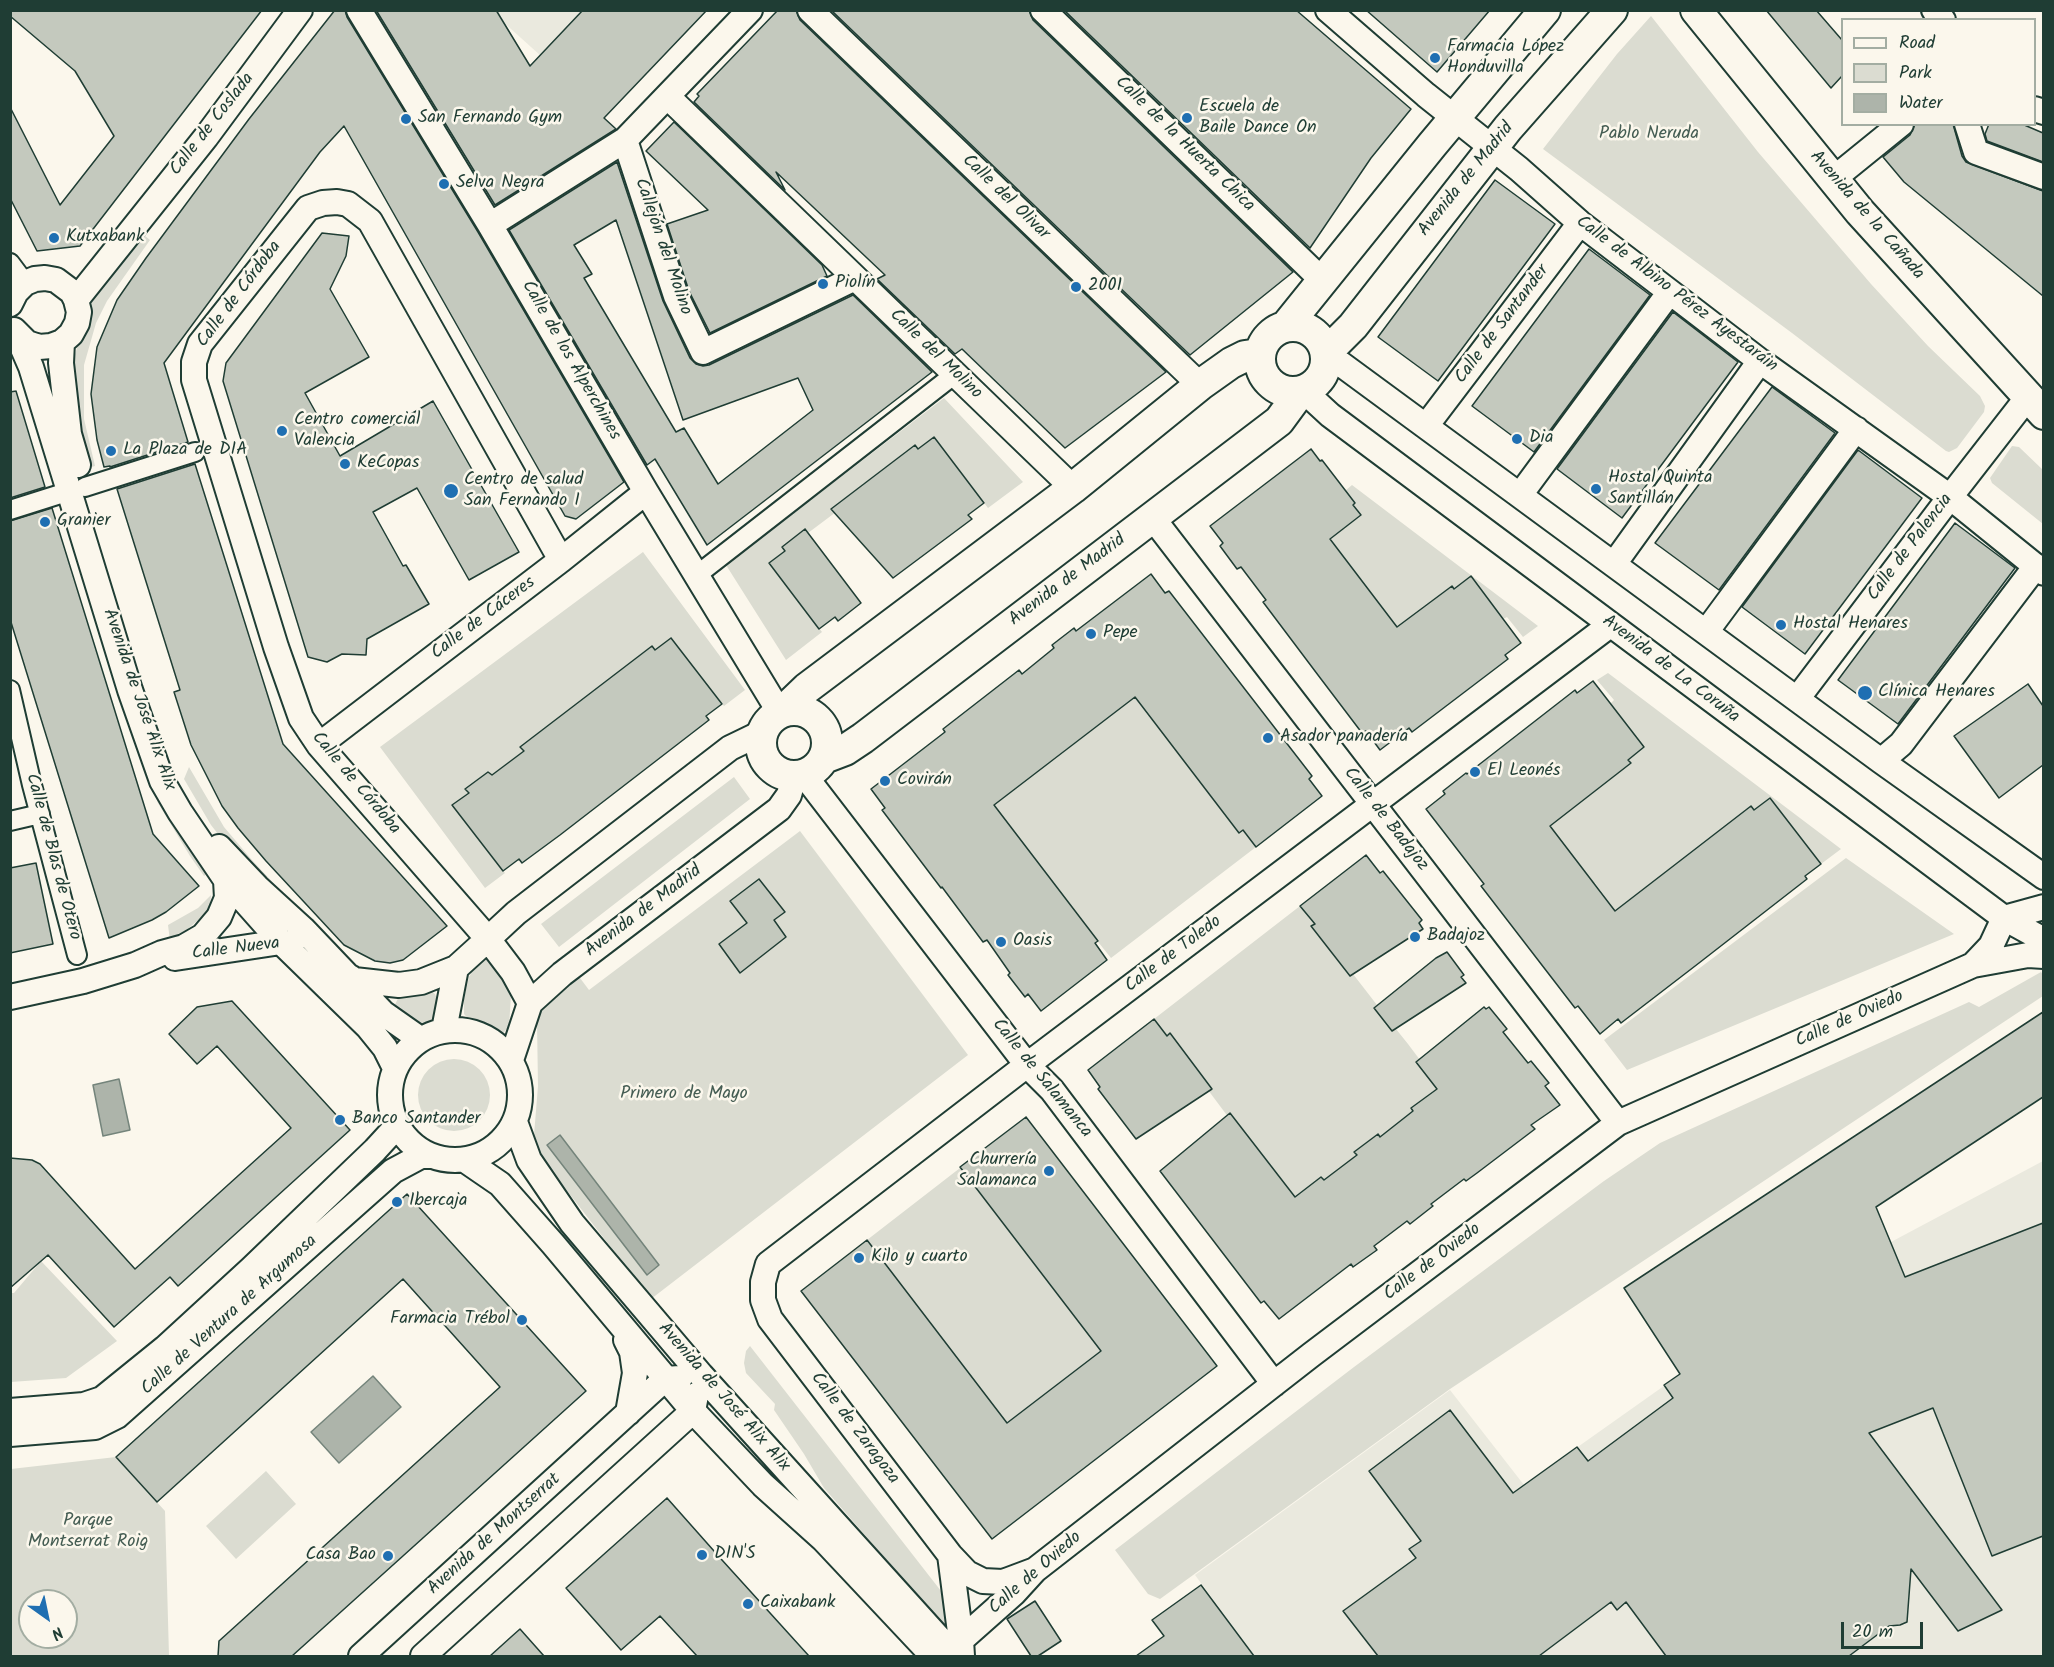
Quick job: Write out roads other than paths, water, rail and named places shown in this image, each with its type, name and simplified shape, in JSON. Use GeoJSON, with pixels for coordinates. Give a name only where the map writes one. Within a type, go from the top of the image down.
{"type":"FeatureCollection","features":[{"type":"Feature","properties":{"kind":"street","name":"Calle de Coslada"},"geometry":{"type":"LineString","coordinates":[[76,300],[206,136],[300,10]]}},
{"type":"Feature","properties":{"kind":"street","name":"Calle de los Alperchines"},"geometry":{"type":"LineString","coordinates":[[359,10],[490,225],[697,575],[774,719]]}},
{"type":"Feature","properties":{"kind":"street"},"geometry":{"type":"LineString","coordinates":[[490,225],[625,140],[750,10]]}},
{"type":"Feature","properties":{"kind":"street","name":"Calle del Olivar"},"geometry":{"type":"LineString","coordinates":[[810,10],[1200,385]]}},
{"type":"Feature","properties":{"kind":"street","name":"Calle de la Huerta Chica"},"geometry":{"type":"LineString","coordinates":[[1043,10],[1323,281]]}},
{"type":"Feature","properties":{"kind":"street","name":"Calle de Albino Pérez Ayestaráin"},"geometry":{"type":"LineString","coordinates":[[1328,10],[1519,169],[1580,223],[1760,361],[1950,497],[2040,570],[1900,744],[1881,761]]}},
{"type":"Feature","properties":{"kind":"street"},"geometry":{"type":"LineString","coordinates":[[1286,326],[1545,10]]}},
{"type":"Feature","properties":{"kind":"street","name":"Avenida de Madrid"},"geometry":{"type":"LineString","coordinates":[[1326,354],[1353,326],[1492,147],[1612,10]]}},
{"type":"Feature","properties":{"kind":"street","name":"Avenida de la Cañada"},"geometry":{"type":"LineString","coordinates":[[1696,10],[1832,180],[2035,406]]}},
{"type":"Feature","properties":{"kind":"street","name":"Calle del Molino"},"geometry":{"type":"LineString","coordinates":[[668,97],[1072,488]]}},
{"type":"Feature","properties":{"kind":"street"},"geometry":{"type":"LineString","coordinates":[[1832,180],[1899,126]]}},
{"type":"Feature","properties":{"kind":"street"},"geometry":{"type":"LineString","coordinates":[[1968,126],[1976,152],[2043,177]]}},
{"type":"Feature","properties":{"kind":"street","name":"Callejón del Molino"},"geometry":{"type":"LineString","coordinates":[[625,140],[676,297],[703,352],[855,278]]}},
{"type":"Feature","properties":{"kind":"street","name":"Calle de Córdoba"},"geometry":{"type":"LineString","coordinates":[[530,1003],[513,972],[488,939],[319,745],[301,718],[276,646],[194,380],[194,362],[200,344],[308,208],[323,203],[348,204],[370,221],[561,560]]}},
{"type":"Feature","properties":{"kind":"street","name":"Calle de Santander"},"geometry":{"type":"LineString","coordinates":[[1426,426],[1580,223]]}},
{"type":"Feature","properties":{"kind":"street","name":"Calle de Coslada"},"geometry":{"type":"LineString","coordinates":[[16,292],[35,279],[56,280],[95,264],[125,238]]}},
{"type":"Feature","properties":{"kind":"street"},"geometry":{"type":"LineString","coordinates":[[10,262],[16,292]]}},
{"type":"Feature","properties":{"kind":"street"},"geometry":{"type":"LineString","coordinates":[[14,328],[27,343],[39,347],[62,342],[71,334],[77,323],[79,312],[76,300],[65,285],[56,280]]}},
{"type":"Feature","properties":{"kind":"street"},"geometry":{"type":"LineString","coordinates":[[1520,495],[1669,293]]}},
{"type":"Feature","properties":{"kind":"street"},"geometry":{"type":"LineString","coordinates":[[1286,326],[1299,326],[1313,332],[1322,342],[1326,354],[1325,368],[1319,379],[1302,391],[1288,392],[1275,388],[1266,379],[1260,367],[1259,354],[1268,337],[1275,330],[1286,326]]}},
{"type":"Feature","properties":{"kind":"street","name":"Avenida de José Alix Alix"},"geometry":{"type":"LineString","coordinates":[[14,328],[31,367],[113,586],[173,777],[210,836],[235,866],[303,928],[383,1013],[420,1039]]}},
{"type":"Feature","properties":{"kind":"street","name":"Avenida de José Alix Alix"},"geometry":{"type":"LineString","coordinates":[[62,342],[61,363],[77,489],[130,690],[162,781],[226,880],[281,942],[368,1027],[385,1048],[395,1068]]}},
{"type":"Feature","properties":{"kind":"street"},"geometry":{"type":"LineString","coordinates":[[342,969],[354,980],[399,985],[421,982],[456,968],[516,913],[730,748],[774,719],[816,681],[1072,488],[1200,385],[1231,363],[1245,356],[1259,354]]}},
{"type":"Feature","properties":{"kind":"street"},"geometry":{"type":"LineString","coordinates":[[1326,354],[2043,877]]}},
{"type":"Feature","properties":{"kind":"street"},"geometry":{"type":"LineString","coordinates":[[1614,564],[1760,361]]}},
{"type":"Feature","properties":{"kind":"street"},"geometry":{"type":"LineString","coordinates":[[697,575],[955,374]]}},
{"type":"Feature","properties":{"kind":"street","name":"Avenida de Madrid"},"geometry":{"type":"LineString","coordinates":[[511,1060],[530,1003],[562,974],[779,809],[808,770],[863,738],[1279,421],[1302,391]]}},
{"type":"Feature","properties":{"kind":"street","name":"Avenida de La Coruña"},"geometry":{"type":"LineString","coordinates":[[1302,391],[1330,415],[2004,918],[2043,940]]}},
{"type":"Feature","properties":{"kind":"street","name":"Calle de Palencia"},"geometry":{"type":"LineString","coordinates":[[1797,699],[1950,497],[2035,406]]}},
{"type":"Feature","properties":{"kind":"street"},"geometry":{"type":"LineString","coordinates":[[1706,632],[1856,429]]}},
{"type":"Feature","properties":{"kind":"street"},"geometry":{"type":"LineString","coordinates":[[10,510],[195,452]]}},
{"type":"Feature","properties":{"kind":"street","name":"Calle de Cáceres"},"geometry":{"type":"LineString","coordinates":[[319,745],[646,492]]}},
{"type":"Feature","properties":{"kind":"street","name":"Calle de Badajoz"},"geometry":{"type":"LineString","coordinates":[[1152,517],[1618,1123]]}},
{"type":"Feature","properties":{"kind":"street","name":"Calle de Toledo"},"geometry":{"type":"LineString","coordinates":[[763,1300],[763,1282],[768,1264],[1027,1065],[1610,625]]}},
{"type":"Feature","properties":{"kind":"street","name":"Calle de Blas de Otero"},"geometry":{"type":"LineString","coordinates":[[10,690],[77,955]]}},
{"type":"Feature","properties":{"kind":"street"},"geometry":{"type":"LineString","coordinates":[[804,711],[816,719],[827,737],[827,751],[808,770],[779,773],[768,763],[761,749],[774,719],[804,711]]}},
{"type":"Feature","properties":{"kind":"street","name":"Calle de Salamanca"},"geometry":{"type":"LineString","coordinates":[[808,770],[1027,1065],[1052,1090],[1274,1384]]}},
{"type":"Feature","properties":{"kind":"street"},"geometry":{"type":"LineString","coordinates":[[10,821],[40,814]]}},
{"type":"Feature","properties":{"kind":"street","name":"Calle Nueva"},"geometry":{"type":"LineString","coordinates":[[10,997],[83,981],[184,947],[203,936],[219,917],[227,898],[226,880]]}},
{"type":"Feature","properties":{"kind":"street"},"geometry":{"type":"LineString","coordinates":[[2004,918],[2043,907]]}},
{"type":"Feature","properties":{"kind":"street","name":"Calle de Oviedo"},"geometry":{"type":"LineString","coordinates":[[1973,965],[1991,946],[2004,918]]}},
{"type":"Feature","properties":{"kind":"street","name":"Calle Nueva"},"geometry":{"type":"LineString","coordinates":[[135,965],[281,942],[304,947],[342,969]]}},
{"type":"Feature","properties":{"kind":"street","name":"Calle de Oviedo"},"geometry":{"type":"LineString","coordinates":[[959,1651],[1035,1570],[1274,1384],[1618,1123],[1973,965],[2028,954],[2043,956]]}},
{"type":"Feature","properties":{"kind":"street"},"geometry":{"type":"LineString","coordinates":[[444,1030],[456,968]]}},
{"type":"Feature","properties":{"kind":"street"},"geometry":{"type":"LineString","coordinates":[[444,1030],[472,1031],[493,1041],[511,1060],[517,1072],[521,1093],[519,1108],[515,1122],[502,1141],[485,1153],[465,1160],[445,1160],[431,1156],[409,1142],[397,1126],[390,1105],[389,1092],[395,1068],[405,1052],[420,1039],[444,1030]]}},
{"type":"Feature","properties":{"kind":"street","name":"Avenida de José Alix Alix"},"geometry":{"type":"LineString","coordinates":[[515,1122],[529,1160],[572,1222],[701,1375],[959,1651]]}},
{"type":"Feature","properties":{"kind":"street","name":"Calle de Ventura de Argumosa"},"geometry":{"type":"LineString","coordinates":[[10,1411],[84,1405],[102,1399],[157,1354],[251,1269],[397,1126]]}},
{"type":"Feature","properties":{"kind":"street","name":"Calle de Ventura de Argumosa"},"geometry":{"type":"LineString","coordinates":[[10,1434],[95,1426],[117,1416],[139,1399],[393,1171],[421,1156],[431,1156]]}},
{"type":"Feature","properties":{"kind":"street","name":"Avenida de José Alix Alix"},"geometry":{"type":"LineString","coordinates":[[465,1160],[500,1184],[527,1212],[693,1411],[763,1485],[823,1539],[933,1656]]}},
{"type":"Feature","properties":{"kind":"street","name":"Calle de Zaragoza"},"geometry":{"type":"LineString","coordinates":[[763,1300],[770,1319],[950,1555],[967,1573],[983,1581],[1003,1582],[1035,1570]]}},
{"type":"Feature","properties":{"kind":"street","name":"Avenida de José Alix Alix"},"geometry":{"type":"LineString","coordinates":[[615,1318],[632,1352],[635,1373],[628,1413]]}},
{"type":"Feature","properties":{"kind":"street"},"geometry":{"type":"LineString","coordinates":[[423,1656],[693,1411],[701,1375],[665,1379]]}},
{"type":"Feature","properties":{"kind":"street","name":"Avenida de Montserrat"},"geometry":{"type":"LineString","coordinates":[[361,1656],[665,1379]]}},
{"type":"Feature","properties":{"kind":"street"},"geometry":{"type":"LineString","coordinates":[[665,1437],[686,1433],[721,1441]]}},
{"type":"Feature","properties":{"kind":"street","name":"Calle de Zaragoza"},"geometry":{"type":"LineString","coordinates":[[950,1555],[959,1651]]}},
{"type":"Feature","properties":{"kind":"street"},"geometry":{"type":"LineString","coordinates":[[903,1625],[908,1656]]}},
{"type":"Feature","properties":{"kind":"water"},"geometry":{"type":"Polygon","coordinates":[[[119,1079],[130,1130],[103,1136],[93,1085],[119,1079]]]}},
{"type":"Feature","properties":{"kind":"water"},"geometry":{"type":"Polygon","coordinates":[[[560,1135],[659,1265],[647,1275],[547,1145],[560,1135]]]}},
{"type":"Feature","properties":{"kind":"water"},"geometry":{"type":"Polygon","coordinates":[[[373,1376],[401,1407],[339,1463],[311,1432],[373,1376]]]}},
{"type":"Feature","properties":{"kind":"place","name":"Farmacia López Honduvilla"},"geometry":{"type":"Point","coordinates":[1435,58]}},
{"type":"Feature","properties":{"kind":"place","name":"Escuela de Baile Dance On"},"geometry":{"type":"Point","coordinates":[1187,118]}},
{"type":"Feature","properties":{"kind":"place","name":"San Fernando Gym"},"geometry":{"type":"Point","coordinates":[406,119]}},
{"type":"Feature","properties":{"kind":"place","name":"Selva Negra"},"geometry":{"type":"Point","coordinates":[444,184]}},
{"type":"Feature","properties":{"kind":"place","name":"Kutxabank"},"geometry":{"type":"Point","coordinates":[54,238]}},
{"type":"Feature","properties":{"kind":"place","name":"Piolín"},"geometry":{"type":"Point","coordinates":[823,284]}},
{"type":"Feature","properties":{"kind":"place","name":"2001"},"geometry":{"type":"Point","coordinates":[1076,287]}},
{"type":"Feature","properties":{"kind":"place","name":"Centro comercial Valencia"},"geometry":{"type":"Point","coordinates":[282,431]}},
{"type":"Feature","properties":{"kind":"place","name":"Dia"},"geometry":{"type":"Point","coordinates":[1517,439]}},
{"type":"Feature","properties":{"kind":"place","name":"La Plaza de DIA"},"geometry":{"type":"Point","coordinates":[111,451]}},
{"type":"Feature","properties":{"kind":"place","name":"KeCopas"},"geometry":{"type":"Point","coordinates":[345,464]}},
{"type":"Feature","properties":{"kind":"place","name":"Hostal Quinta Santillán"},"geometry":{"type":"Point","coordinates":[1596,489]}},
{"type":"Feature","properties":{"kind":"place","name":"Centro de salud San Fernando I"},"geometry":{"type":"Point","coordinates":[451,491]}},
{"type":"Feature","properties":{"kind":"place","name":"Granier"},"geometry":{"type":"Point","coordinates":[45,522]}},
{"type":"Feature","properties":{"kind":"place","name":"Hostal Henares"},"geometry":{"type":"Point","coordinates":[1781,625]}},
{"type":"Feature","properties":{"kind":"place","name":"Pepe"},"geometry":{"type":"Point","coordinates":[1091,634]}},
{"type":"Feature","properties":{"kind":"place","name":"Clínica Henares"},"geometry":{"type":"Point","coordinates":[1865,693]}},
{"type":"Feature","properties":{"kind":"place","name":"Asador panadería"},"geometry":{"type":"Point","coordinates":[1268,738]}},
{"type":"Feature","properties":{"kind":"place","name":"El Leonés"},"geometry":{"type":"Point","coordinates":[1475,772]}},
{"type":"Feature","properties":{"kind":"place","name":"Covirán"},"geometry":{"type":"Point","coordinates":[885,781]}},
{"type":"Feature","properties":{"kind":"place","name":"Badajoz"},"geometry":{"type":"Point","coordinates":[1415,937]}},
{"type":"Feature","properties":{"kind":"place","name":"Oasis"},"geometry":{"type":"Point","coordinates":[1001,942]}},
{"type":"Feature","properties":{"kind":"place","name":"Banco Santander"},"geometry":{"type":"Point","coordinates":[340,1120]}},
{"type":"Feature","properties":{"kind":"place","name":"Churrería Salamanca"},"geometry":{"type":"Point","coordinates":[1049,1171]}},
{"type":"Feature","properties":{"kind":"place","name":"Ibercaja"},"geometry":{"type":"Point","coordinates":[397,1202]}},
{"type":"Feature","properties":{"kind":"place","name":"Kilo y cuarto"},"geometry":{"type":"Point","coordinates":[859,1258]}},
{"type":"Feature","properties":{"kind":"place","name":"Farmacia Trébol"},"geometry":{"type":"Point","coordinates":[522,1320]}},
{"type":"Feature","properties":{"kind":"place","name":"DIN'S"},"geometry":{"type":"Point","coordinates":[702,1555]}},
{"type":"Feature","properties":{"kind":"place","name":"Casa Bao"},"geometry":{"type":"Point","coordinates":[388,1556]}},
{"type":"Feature","properties":{"kind":"place","name":"Caixabank"},"geometry":{"type":"Point","coordinates":[748,1604]}},
{"type":"Feature","properties":{"kind":"park label","name":"Pablo Neruda"},"geometry":{"type":"Point","coordinates":[1649,135]}},
{"type":"Feature","properties":{"kind":"park label","name":"Primero de Mayo"},"geometry":{"type":"Point","coordinates":[684,1095]}},
{"type":"Feature","properties":{"kind":"park label","name":"Parque Montserrat Roig"},"geometry":{"type":"Point","coordinates":[88,1532]}}]}
